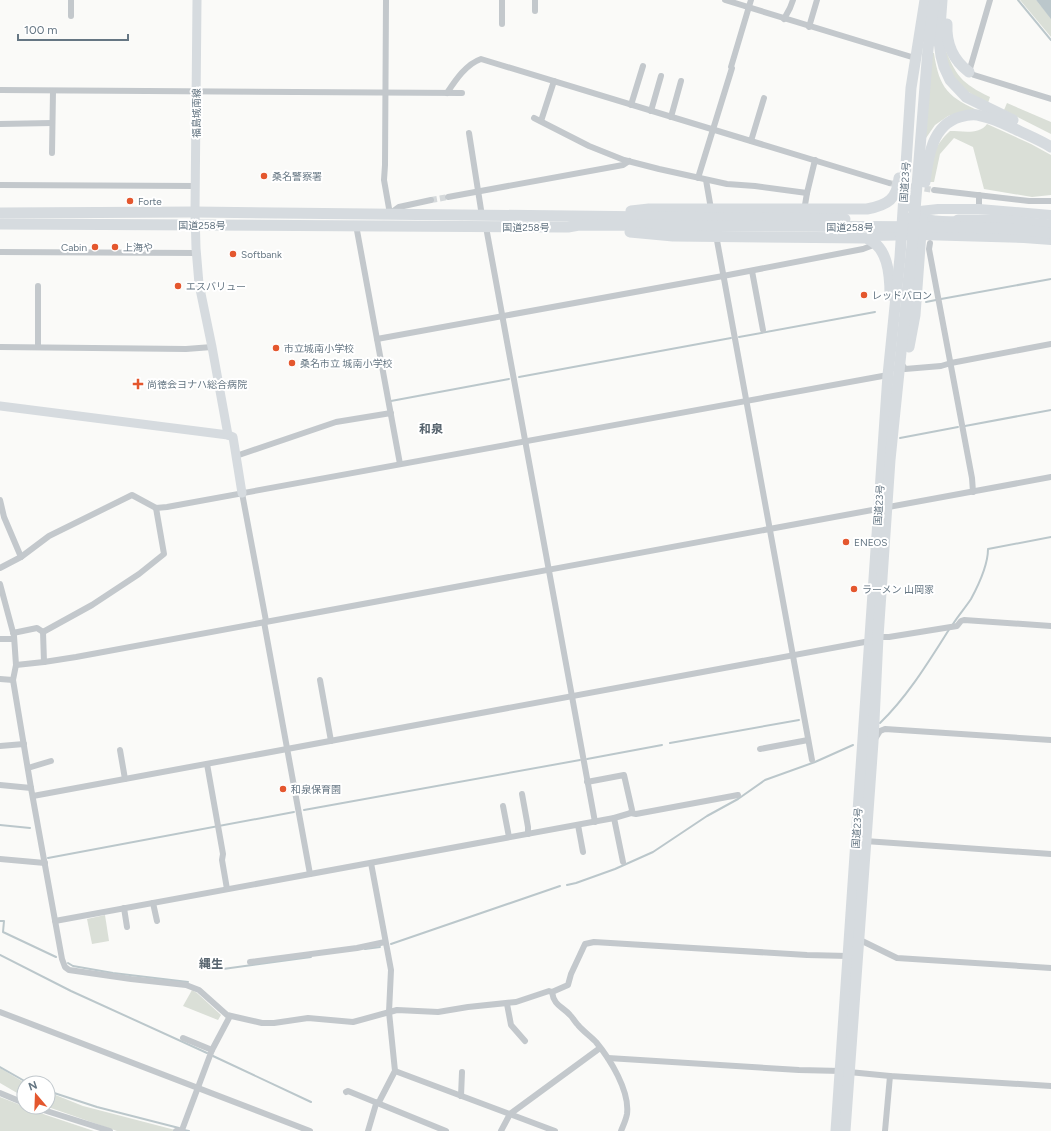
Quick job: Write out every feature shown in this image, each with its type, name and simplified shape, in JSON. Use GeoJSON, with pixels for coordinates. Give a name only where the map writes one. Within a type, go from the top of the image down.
{"type":"FeatureCollection","features":[{"type":"Feature","properties":{"kind":"highway","name":"国道23号"},"geometry":{"type":"LineString","coordinates":[[883,508],[898,384],[903,378],[903,366],[915,315],[911,235],[905,190],[911,88],[925,0]]}},
{"type":"Feature","properties":{"kind":"highway","name":"国道23号"},"geometry":{"type":"LineString","coordinates":[[920,214],[928,49],[934,0]]}},
{"type":"Feature","properties":{"kind":"highway"},"geometry":{"type":"LineString","coordinates":[[942,0],[939,41],[944,67],[950,80],[966,97],[1051,139]]}},
{"type":"Feature","properties":{"kind":"highway"},"geometry":{"type":"LineString","coordinates":[[949,0],[946,36],[953,55],[960,65],[969,72]]}},
{"type":"Feature","properties":{"kind":"highway"},"geometry":{"type":"LineString","coordinates":[[596,216],[649,209],[868,209],[885,204],[895,195],[898,190],[911,88]]}},
{"type":"Feature","properties":{"kind":"highway"},"geometry":{"type":"LineString","coordinates":[[911,235],[920,214],[927,164],[932,145],[939,131],[946,123],[954,119],[967,116],[980,116],[997,121],[1051,147]]}},
{"type":"Feature","properties":{"kind":"highway","name":"国道258号"},"geometry":{"type":"LineString","coordinates":[[0,213],[195,212],[596,216],[884,223],[1018,229],[1051,234]]}},
{"type":"Feature","properties":{"kind":"highway","name":"国道258号"},"geometry":{"type":"LineString","coordinates":[[0,224],[796,227],[998,220],[1051,225]]}},
{"type":"Feature","properties":{"kind":"highway"},"geometry":{"type":"LineString","coordinates":[[568,227],[673,236],[804,233],[870,239],[883,253],[889,269],[890,307],[893,330]]}},
{"type":"Feature","properties":{"kind":"highway","name":"国道23号"},"geometry":{"type":"LineString","coordinates":[[844,1131],[848,956],[874,639],[883,508],[888,375],[893,330],[911,235]]}},
{"type":"Feature","properties":{"kind":"highway","name":"国道23号"},"geometry":{"type":"LineString","coordinates":[[836,1131],[845,1071],[858,939],[873,742],[874,639]]}},
{"type":"Feature","properties":{"kind":"main road"},"geometry":{"type":"LineString","coordinates":[[905,190],[908,204],[920,214],[939,221],[1002,223],[1051,234]]}},
{"type":"Feature","properties":{"kind":"main road"},"geometry":{"type":"LineString","coordinates":[[920,214],[938,209],[979,209],[1012,211],[1051,216]]}},
{"type":"Feature","properties":{"kind":"main road"},"geometry":{"type":"LineString","coordinates":[[866,238],[870,236],[911,235],[1051,240]]}},
{"type":"Feature","properties":{"kind":"street"},"geometry":{"type":"LineString","coordinates":[[71,0],[71,16]]}},
{"type":"Feature","properties":{"kind":"street","name":"福島城南線"},"geometry":{"type":"LineString","coordinates":[[197,0],[195,212],[197,253],[200,284],[228,435],[233,437],[236,456]]}},
{"type":"Feature","properties":{"kind":"street"},"geometry":{"type":"LineString","coordinates":[[386,0],[384,180],[390,214]]}},
{"type":"Feature","properties":{"kind":"street"},"geometry":{"type":"LineString","coordinates":[[502,0],[502,24]]}},
{"type":"Feature","properties":{"kind":"street"},"geometry":{"type":"LineString","coordinates":[[534,0],[534,11]]}},
{"type":"Feature","properties":{"kind":"street"},"geometry":{"type":"LineString","coordinates":[[725,0],[809,27],[915,58]]}},
{"type":"Feature","properties":{"kind":"street"},"geometry":{"type":"LineString","coordinates":[[698,178],[751,0]]}},
{"type":"Feature","properties":{"kind":"street"},"geometry":{"type":"LineString","coordinates":[[784,19],[793,0]]}},
{"type":"Feature","properties":{"kind":"street"},"geometry":{"type":"LineString","coordinates":[[809,27],[817,0]]}},
{"type":"Feature","properties":{"kind":"street"},"geometry":{"type":"LineString","coordinates":[[990,0],[969,72],[974,75],[1051,99]]}},
{"type":"Feature","properties":{"kind":"street"},"geometry":{"type":"LineString","coordinates":[[446,93],[460,75],[475,62],[481,59],[888,183]]}},
{"type":"Feature","properties":{"kind":"street"},"geometry":{"type":"LineString","coordinates":[[631,105],[643,66]]}},
{"type":"Feature","properties":{"kind":"street"},"geometry":{"type":"LineString","coordinates":[[651,111],[661,76]]}},
{"type":"Feature","properties":{"kind":"street"},"geometry":{"type":"LineString","coordinates":[[671,117],[681,80]]}},
{"type":"Feature","properties":{"kind":"street"},"geometry":{"type":"LineString","coordinates":[[541,121],[554,81]]}},
{"type":"Feature","properties":{"kind":"street"},"geometry":{"type":"LineString","coordinates":[[0,90],[462,93]]}},
{"type":"Feature","properties":{"kind":"street"},"geometry":{"type":"LineString","coordinates":[[52,90],[52,153]]}},
{"type":"Feature","properties":{"kind":"street"},"geometry":{"type":"LineString","coordinates":[[751,141],[764,98]]}},
{"type":"Feature","properties":{"kind":"street"},"geometry":{"type":"LineString","coordinates":[[534,118],[599,150],[629,161],[706,180],[741,186],[755,186],[807,193]]}},
{"type":"Feature","properties":{"kind":"street"},"geometry":{"type":"LineString","coordinates":[[0,124],[52,124]]}},
{"type":"Feature","properties":{"kind":"street"},"geometry":{"type":"LineString","coordinates":[[469,133],[482,216]]}},
{"type":"Feature","properties":{"kind":"street"},"geometry":{"type":"LineString","coordinates":[[804,210],[815,160]]}},
{"type":"Feature","properties":{"kind":"street"},"geometry":{"type":"LineString","coordinates":[[448,197],[623,165],[629,161]]}},
{"type":"Feature","properties":{"kind":"street"},"geometry":{"type":"LineString","coordinates":[[706,180],[711,209]]}},
{"type":"Feature","properties":{"kind":"street"},"geometry":{"type":"LineString","coordinates":[[0,185],[196,186]]}},
{"type":"Feature","properties":{"kind":"street"},"geometry":{"type":"LineString","coordinates":[[934,190],[1029,201],[1051,201]]}},
{"type":"Feature","properties":{"kind":"street"},"geometry":{"type":"LineString","coordinates":[[979,195],[979,209]]}},
{"type":"Feature","properties":{"kind":"street"},"geometry":{"type":"LineString","coordinates":[[390,214],[399,206],[431,200]]}},
{"type":"Feature","properties":{"kind":"street"},"geometry":{"type":"LineString","coordinates":[[356,225],[400,464]]}},
{"type":"Feature","properties":{"kind":"street"},"geometry":{"type":"LineString","coordinates":[[486,227],[594,822]]}},
{"type":"Feature","properties":{"kind":"street"},"geometry":{"type":"LineString","coordinates":[[716,235],[812,760]]}},
{"type":"Feature","properties":{"kind":"street"},"geometry":{"type":"LineString","coordinates":[[930,243],[929,249],[973,492]]}},
{"type":"Feature","properties":{"kind":"street"},"geometry":{"type":"LineString","coordinates":[[377,339],[752,271],[863,249],[876,244]]}},
{"type":"Feature","properties":{"kind":"street"},"geometry":{"type":"LineString","coordinates":[[0,252],[197,253]]}},
{"type":"Feature","properties":{"kind":"street"},"geometry":{"type":"LineString","coordinates":[[752,271],[763,330]]}},
{"type":"Feature","properties":{"kind":"street"},"geometry":{"type":"LineString","coordinates":[[38,286],[38,347]]}},
{"type":"Feature","properties":{"kind":"street"},"geometry":{"type":"LineString","coordinates":[[903,366],[941,366],[1051,344]]}},
{"type":"Feature","properties":{"kind":"street"},"geometry":{"type":"LineString","coordinates":[[0,347],[186,349],[212,347]]}},
{"type":"Feature","properties":{"kind":"street"},"geometry":{"type":"LineString","coordinates":[[0,568],[21,557],[50,536],[132,495],[156,508],[888,375]]}},
{"type":"Feature","properties":{"kind":"street"},"geometry":{"type":"LineString","coordinates":[[0,406],[228,435]]}},
{"type":"Feature","properties":{"kind":"street"},"geometry":{"type":"LineString","coordinates":[[310,874],[236,456],[336,422],[391,413]]}},
{"type":"Feature","properties":{"kind":"street"},"geometry":{"type":"LineString","coordinates":[[16,665],[44,662],[265,622],[1051,477]]}},
{"type":"Feature","properties":{"kind":"street"},"geometry":{"type":"LineString","coordinates":[[0,500],[2,517],[21,557]]}},
{"type":"Feature","properties":{"kind":"street"},"geometry":{"type":"LineString","coordinates":[[43,632],[92,605],[139,574],[164,554],[156,508]]}},
{"type":"Feature","properties":{"kind":"street"},"geometry":{"type":"LineString","coordinates":[[0,586],[14,636],[16,665],[13,680],[44,863],[62,959],[65,967],[69,970],[186,985],[199,990],[230,1016],[268,1023],[308,1018],[353,1022],[389,1012],[404,1010],[429,1013],[468,1007],[507,1004],[549,991],[552,992],[568,985],[571,974],[583,947],[585,944],[590,942],[807,955],[848,956]]}},
{"type":"Feature","properties":{"kind":"street"},"geometry":{"type":"LineString","coordinates":[[33,796],[793,656],[874,639],[951,627],[956,626],[960,621],[964,620],[1051,626]]}},
{"type":"Feature","properties":{"kind":"street"},"geometry":{"type":"LineString","coordinates":[[0,639],[37,628],[43,632]]}},
{"type":"Feature","properties":{"kind":"street"},"geometry":{"type":"LineString","coordinates":[[43,632],[44,662]]}},
{"type":"Feature","properties":{"kind":"street"},"geometry":{"type":"LineString","coordinates":[[0,678],[13,680]]}},
{"type":"Feature","properties":{"kind":"street"},"geometry":{"type":"LineString","coordinates":[[320,680],[331,741]]}},
{"type":"Feature","properties":{"kind":"street"},"geometry":{"type":"LineString","coordinates":[[873,742],[880,731],[885,729],[1051,740]]}},
{"type":"Feature","properties":{"kind":"street"},"geometry":{"type":"LineString","coordinates":[[760,749],[808,740]]}},
{"type":"Feature","properties":{"kind":"street"},"geometry":{"type":"LineString","coordinates":[[0,746],[24,744]]}},
{"type":"Feature","properties":{"kind":"street"},"geometry":{"type":"LineString","coordinates":[[120,750],[125,779]]}},
{"type":"Feature","properties":{"kind":"street"},"geometry":{"type":"LineString","coordinates":[[28,768],[51,761]]}},
{"type":"Feature","properties":{"kind":"street"},"geometry":{"type":"LineString","coordinates":[[207,764],[227,889]]}},
{"type":"Feature","properties":{"kind":"street"},"geometry":{"type":"LineString","coordinates":[[587,782],[624,775],[632,810],[631,813]]}},
{"type":"Feature","properties":{"kind":"street"},"geometry":{"type":"LineString","coordinates":[[0,785],[31,788]]}},
{"type":"Feature","properties":{"kind":"street"},"geometry":{"type":"LineString","coordinates":[[522,794],[528,834]]}},
{"type":"Feature","properties":{"kind":"street"},"geometry":{"type":"LineString","coordinates":[[55,921],[594,822],[631,813],[636,814],[738,795]]}},
{"type":"Feature","properties":{"kind":"street"},"geometry":{"type":"LineString","coordinates":[[503,806],[509,837]]}},
{"type":"Feature","properties":{"kind":"street"},"geometry":{"type":"LineString","coordinates":[[614,818],[623,862]]}},
{"type":"Feature","properties":{"kind":"street"},"geometry":{"type":"LineString","coordinates":[[578,824],[584,852]]}},
{"type":"Feature","properties":{"kind":"street"},"geometry":{"type":"LineString","coordinates":[[865,841],[1051,854]]}},
{"type":"Feature","properties":{"kind":"street"},"geometry":{"type":"LineString","coordinates":[[0,859],[44,863]]}},
{"type":"Feature","properties":{"kind":"street"},"geometry":{"type":"LineString","coordinates":[[368,1131],[376,1104],[380,1100],[395,1071],[389,1012],[391,970],[371,863]]}},
{"type":"Feature","properties":{"kind":"street"},"geometry":{"type":"LineString","coordinates":[[153,903],[156,921]]}},
{"type":"Feature","properties":{"kind":"street"},"geometry":{"type":"LineString","coordinates":[[124,908],[127,927]]}},
{"type":"Feature","properties":{"kind":"street"},"geometry":{"type":"LineString","coordinates":[[858,939],[897,958],[1051,968]]}},
{"type":"Feature","properties":{"kind":"street"},"geometry":{"type":"LineString","coordinates":[[250,962],[357,948],[385,942]]}},
{"type":"Feature","properties":{"kind":"street"},"geometry":{"type":"LineString","coordinates":[[552,992],[557,1005],[570,1015],[600,1048],[608,1058],[620,1079],[627,1106],[627,1114],[621,1131]]}},
{"type":"Feature","properties":{"kind":"street"},"geometry":{"type":"LineString","coordinates":[[507,1004],[511,1025],[525,1042]]}},
{"type":"Feature","properties":{"kind":"street"},"geometry":{"type":"LineString","coordinates":[[0,1012],[310,1131]]}},
{"type":"Feature","properties":{"kind":"street"},"geometry":{"type":"LineString","coordinates":[[176,1131],[182,1128],[212,1050],[230,1016]]}},
{"type":"Feature","properties":{"kind":"street"},"geometry":{"type":"LineString","coordinates":[[183,1038],[212,1050]]}},
{"type":"Feature","properties":{"kind":"street"},"geometry":{"type":"LineString","coordinates":[[501,1131],[510,1114],[600,1048]]}},
{"type":"Feature","properties":{"kind":"street"},"geometry":{"type":"LineString","coordinates":[[608,1058],[799,1070],[845,1071],[890,1076],[1051,1086]]}},
{"type":"Feature","properties":{"kind":"street"},"geometry":{"type":"LineString","coordinates":[[395,1071],[555,1131]]}},
{"type":"Feature","properties":{"kind":"street"},"geometry":{"type":"LineString","coordinates":[[461,1096],[462,1072]]}},
{"type":"Feature","properties":{"kind":"street"},"geometry":{"type":"LineString","coordinates":[[885,1131],[890,1076]]}},
{"type":"Feature","properties":{"kind":"street"},"geometry":{"type":"LineString","coordinates":[[346,1092],[348,1091],[376,1104],[446,1131]]}},
{"type":"Feature","properties":{"kind":"street"},"geometry":{"type":"LineString","coordinates":[[0,1093],[16,1100]]}},
{"type":"Feature","properties":{"kind":"street"},"geometry":{"type":"LineString","coordinates":[[56,1114],[110,1131]]}},
{"type":"Feature","properties":{"kind":"shaded area"},"geometry":{"type":"Polygon","coordinates":[[[1020,0],[1036,0],[1051,18],[1051,37],[1020,0]]]}},
{"type":"Feature","properties":{"kind":"shaded area"},"geometry":{"type":"Polygon","coordinates":[[[1036,0],[1051,0],[1051,19],[1036,0]]]}},
{"type":"Feature","properties":{"kind":"shaded area"},"geometry":{"type":"Polygon","coordinates":[[[944,46],[956,72],[966,83],[990,97],[988,103],[967,91],[954,79],[948,68],[944,46]]]}},
{"type":"Feature","properties":{"kind":"shaded area"},"geometry":{"type":"Polygon","coordinates":[[[930,53],[934,53],[939,75],[948,91],[961,102],[982,112],[965,111],[948,116],[935,125],[926,138],[923,158],[930,53]]]}},
{"type":"Feature","properties":{"kind":"shaded area"},"geometry":{"type":"Polygon","coordinates":[[[1007,103],[1051,122],[1051,134],[1004,110],[1007,103]]]}},
{"type":"Feature","properties":{"kind":"shaded area"},"geometry":{"type":"Polygon","coordinates":[[[987,124],[1051,155],[1051,195],[1032,197],[984,189],[973,147],[954,138],[940,154],[934,182],[929,182],[931,166],[936,148],[950,131],[975,131],[980,130],[987,124]]]}},
{"type":"Feature","properties":{"kind":"shaded area"},"geometry":{"type":"Polygon","coordinates":[[[105,915],[109,941],[92,944],[87,919],[105,915]]]}},
{"type":"Feature","properties":{"kind":"shaded area"},"geometry":{"type":"Polygon","coordinates":[[[192,990],[221,1015],[218,1020],[183,1006],[192,990]]]}},
{"type":"Feature","properties":{"kind":"shaded area"},"geometry":{"type":"Polygon","coordinates":[[[0,1068],[16,1078],[16,1092],[0,1083],[0,1068]]]}},
{"type":"Feature","properties":{"kind":"shaded area"},"geometry":{"type":"Polygon","coordinates":[[[56,1095],[83,1106],[179,1131],[117,1131],[56,1110],[56,1095]]]}},
{"type":"Feature","properties":{"kind":"shaded area"},"geometry":{"type":"Polygon","coordinates":[[[0,1097],[16,1103],[16,1115],[46,1115],[94,1131],[0,1131],[0,1097]]]}},
{"type":"Feature","properties":{"kind":"waterway"},"geometry":{"type":"LineString","coordinates":[[1018,0],[1051,40]]}},
{"type":"Feature","properties":{"kind":"waterway"},"geometry":{"type":"LineString","coordinates":[[941,299],[1051,279]]}},
{"type":"Feature","properties":{"kind":"waterway"},"geometry":{"type":"LineString","coordinates":[[926,302],[936,300]]}},
{"type":"Feature","properties":{"kind":"waterway"},"geometry":{"type":"LineString","coordinates":[[739,337],[875,312]]}},
{"type":"Feature","properties":{"kind":"waterway"},"geometry":{"type":"LineString","coordinates":[[519,377],[731,338]]}},
{"type":"Feature","properties":{"kind":"waterway"},"geometry":{"type":"LineString","coordinates":[[391,401],[509,379]]}},
{"type":"Feature","properties":{"kind":"waterway"},"geometry":{"type":"LineString","coordinates":[[965,426],[1051,410]]}},
{"type":"Feature","properties":{"kind":"waterway"},"geometry":{"type":"LineString","coordinates":[[900,438],[958,427]]}},
{"type":"Feature","properties":{"kind":"waterway"},"geometry":{"type":"LineString","coordinates":[[953,624],[977,588],[988,555],[988,549],[1051,537]]}},
{"type":"Feature","properties":{"kind":"waterway"},"geometry":{"type":"LineString","coordinates":[[880,723],[909,690],[950,628]]}},
{"type":"Feature","properties":{"kind":"waterway"},"geometry":{"type":"LineString","coordinates":[[670,743],[799,720]]}},
{"type":"Feature","properties":{"kind":"waterway"},"geometry":{"type":"LineString","coordinates":[[587,759],[662,745]]}},
{"type":"Feature","properties":{"kind":"waterway"},"geometry":{"type":"LineString","coordinates":[[567,885],[615,869],[653,852],[707,816],[738,799],[765,780],[815,762],[853,745]]}},
{"type":"Feature","properties":{"kind":"waterway"},"geometry":{"type":"LineString","coordinates":[[304,810],[580,760]]}},
{"type":"Feature","properties":{"kind":"waterway"},"geometry":{"type":"LineString","coordinates":[[48,858],[294,812]]}},
{"type":"Feature","properties":{"kind":"waterway"},"geometry":{"type":"LineString","coordinates":[[0,825],[30,828]]}},
{"type":"Feature","properties":{"kind":"waterway"},"geometry":{"type":"LineString","coordinates":[[391,944],[560,886]]}},
{"type":"Feature","properties":{"kind":"waterway"},"geometry":{"type":"LineString","coordinates":[[0,921],[4,921],[3,932],[56,957]]}},
{"type":"Feature","properties":{"kind":"waterway"},"geometry":{"type":"LineString","coordinates":[[365,949],[380,947]]}},
{"type":"Feature","properties":{"kind":"waterway"},"geometry":{"type":"LineString","coordinates":[[0,955],[71,991],[207,1053]]}},
{"type":"Feature","properties":{"kind":"waterway"},"geometry":{"type":"LineString","coordinates":[[223,969],[311,957]]}},
{"type":"Feature","properties":{"kind":"waterway"},"geometry":{"type":"LineString","coordinates":[[68,963],[73,966],[113,973],[188,982]]}},
{"type":"Feature","properties":{"kind":"waterway"},"geometry":{"type":"LineString","coordinates":[[213,1056],[311,1102]]}},
{"type":"Feature","properties":{"kind":"waterway"},"geometry":{"type":"LineString","coordinates":[[0,1067],[16,1076]]}},
{"type":"Feature","properties":{"kind":"waterway"},"geometry":{"type":"LineString","coordinates":[[56,1094],[97,1107],[179,1128]]}},
{"type":"Feature","properties":{"kind":"waterway"},"geometry":{"type":"LineString","coordinates":[[184,1130],[189,1131]]}},
{"type":"Feature","properties":{"kind":"tunnel"},"geometry":{"type":"LineString","coordinates":[[889,183],[934,190]]}},
{"type":"Feature","properties":{"kind":"tunnel"},"geometry":{"type":"LineString","coordinates":[[431,200],[448,197]]}},
{"type":"Feature","properties":{"kind":"place","name":"桑名警察署"},"geometry":{"type":"Point","coordinates":[264,176]}},
{"type":"Feature","properties":{"kind":"place","name":"Forte"},"geometry":{"type":"Point","coordinates":[130,201]}},
{"type":"Feature","properties":{"kind":"place","name":"Cabin"},"geometry":{"type":"Point","coordinates":[95,247]}},
{"type":"Feature","properties":{"kind":"place","name":"上海や"},"geometry":{"type":"Point","coordinates":[115,247]}},
{"type":"Feature","properties":{"kind":"place","name":"Softbank"},"geometry":{"type":"Point","coordinates":[233,254]}},
{"type":"Feature","properties":{"kind":"place","name":"エスバリュー"},"geometry":{"type":"Point","coordinates":[178,286]}},
{"type":"Feature","properties":{"kind":"place","name":"レッドバロン"},"geometry":{"type":"Point","coordinates":[864,295]}},
{"type":"Feature","properties":{"kind":"place","name":"市立城南小学校"},"geometry":{"type":"Point","coordinates":[276,348]}},
{"type":"Feature","properties":{"kind":"place","name":"桑名市立 城南小学校"},"geometry":{"type":"Point","coordinates":[292,363]}},
{"type":"Feature","properties":{"kind":"place","name":"尚徳会ヨナハ総合病院"},"geometry":{"type":"Point","coordinates":[138,384]}},
{"type":"Feature","properties":{"kind":"place","name":"ENEOS"},"geometry":{"type":"Point","coordinates":[846,542]}},
{"type":"Feature","properties":{"kind":"place","name":"ラーメン 山岡家"},"geometry":{"type":"Point","coordinates":[854,589]}},
{"type":"Feature","properties":{"kind":"place","name":"和泉保育園"},"geometry":{"type":"Point","coordinates":[283,789]}},
{"type":"Feature","properties":{"kind":"district","name":"和泉"},"geometry":{"type":"Point","coordinates":[431,429]}},
{"type":"Feature","properties":{"kind":"district","name":"縄生"},"geometry":{"type":"Point","coordinates":[211,964]}}]}
